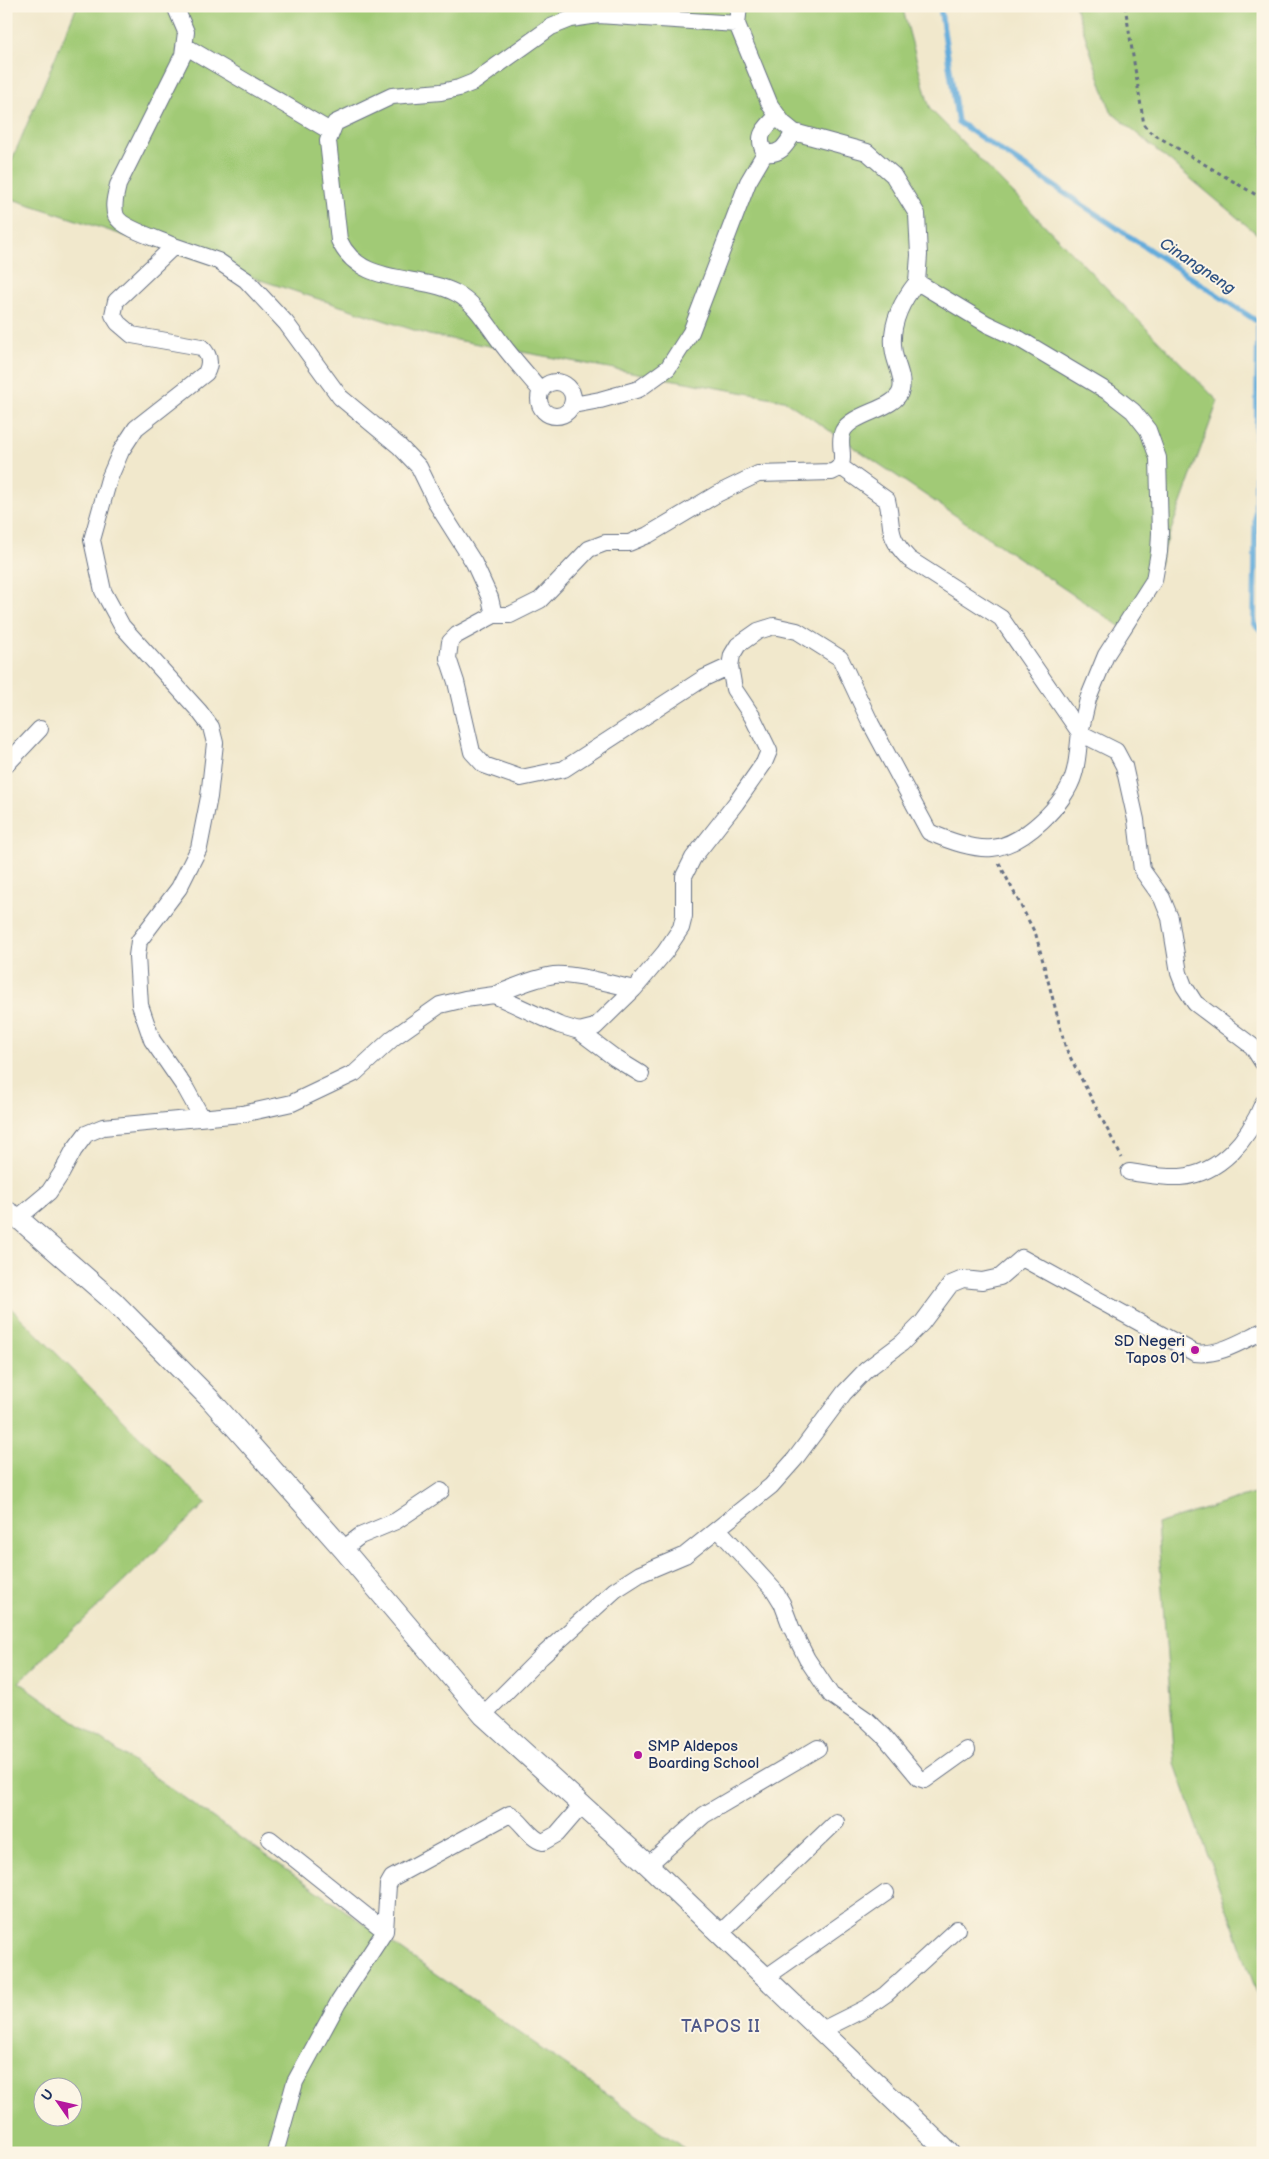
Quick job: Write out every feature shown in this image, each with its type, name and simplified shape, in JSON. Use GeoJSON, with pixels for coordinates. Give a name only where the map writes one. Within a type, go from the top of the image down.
{"type":"FeatureCollection","features":[{"type":"Feature","properties":{"kind":"street"},"geometry":{"type":"LineString","coordinates":[[175,6],[186,32],[186,46],[118,185],[114,208],[116,217],[125,226],[218,261],[246,280],[286,323],[340,397],[399,446],[419,467],[438,506],[474,563],[490,598],[494,615]]}},
{"type":"Feature","properties":{"kind":"street"},"geometry":{"type":"LineString","coordinates":[[730,666],[704,678],[564,769],[521,778],[484,765],[472,752],[456,682],[448,658],[450,642],[457,635],[494,615],[510,615],[540,600],[589,549],[605,543],[629,543],[648,535],[716,494],[758,474],[832,472],[840,467],[843,461],[842,438],[848,425],[894,399],[901,391],[901,376],[894,352],[894,328],[899,310],[908,292],[917,282],[919,255],[917,214],[893,176],[867,152],[794,132],[777,116],[770,105],[737,24],[739,6]]}},
{"type":"Feature","properties":{"kind":"street"},"geometry":{"type":"LineString","coordinates":[[541,391],[474,307],[458,294],[437,285],[381,276],[354,262],[345,253],[339,240],[328,141],[330,131],[335,123],[392,96],[441,92],[460,88],[474,82],[551,27],[571,19],[598,15],[737,24]]}},
{"type":"Feature","properties":{"kind":"street"},"geometry":{"type":"LineString","coordinates":[[186,46],[330,131]]}},
{"type":"Feature","properties":{"kind":"street"},"geometry":{"type":"LineString","coordinates":[[777,116],[762,134],[761,145],[765,152],[773,154],[780,152],[794,132]]}},
{"type":"Feature","properties":{"kind":"street"},"geometry":{"type":"LineString","coordinates":[[573,405],[571,391],[560,382],[552,382],[541,391],[540,405],[549,416],[556,417],[563,415],[573,405],[600,400],[639,389],[668,368],[691,332],[748,182],[765,152]]}},
{"type":"Feature","properties":{"kind":"street"},"geometry":{"type":"LineString","coordinates":[[174,246],[116,301],[113,315],[118,323],[132,335],[202,347],[207,352],[209,367],[206,374],[136,428],[121,450],[109,479],[92,540],[103,591],[122,626],[199,711],[211,727],[215,742],[209,797],[199,848],[180,888],[139,942],[137,956],[140,1005],[152,1040],[186,1089],[201,1116]]}},
{"type":"Feature","properties":{"kind":"street"},"geometry":{"type":"LineString","coordinates":[[579,1031],[595,1027],[634,989],[665,952],[680,928],[684,916],[684,876],[693,858],[736,803],[764,763],[768,751],[752,716],[734,689],[730,666],[732,655],[738,645],[758,631],[774,626],[797,631],[840,658],[872,724],[929,832],[968,846],[992,848],[1012,842],[1032,830],[1058,804],[1074,775],[1080,733],[1088,699],[1106,655],[1154,580],[1160,552],[1158,458],[1148,430],[1133,411],[1110,393],[1021,340],[987,324],[917,282]]}},
{"type":"Feature","properties":{"kind":"street"},"geometry":{"type":"LineString","coordinates":[[840,467],[887,500],[891,533],[909,559],[1001,618],[1080,733],[1116,751],[1124,766],[1136,820],[1142,870],[1162,898],[1170,918],[1179,973],[1184,986],[1195,1003],[1252,1046],[1263,1063]]}},
{"type":"Feature","properties":{"kind":"street"},"geometry":{"type":"LineString","coordinates":[[6,765],[40,729]]}},
{"type":"Feature","properties":{"kind":"street"},"geometry":{"type":"LineString","coordinates":[[634,989],[594,980],[555,975],[494,995],[440,1005],[393,1038],[354,1072],[292,1102],[242,1114],[201,1116],[103,1127],[86,1134],[74,1150],[62,1174],[49,1192],[12,1214],[113,1301],[210,1399],[343,1549],[484,1715],[648,1865],[949,2153]]}},
{"type":"Feature","properties":{"kind":"street"},"geometry":{"type":"LineString","coordinates":[[494,995],[559,1025],[579,1031],[615,1058],[641,1074]]}},
{"type":"Feature","properties":{"kind":"street"},"geometry":{"type":"LineString","coordinates":[[1129,1172],[1178,1177],[1193,1175],[1210,1168],[1237,1147],[1249,1131],[1263,1103]]}},
{"type":"Feature","properties":{"kind":"street"},"geometry":{"type":"LineString","coordinates":[[484,1715],[541,1657],[615,1590],[640,1574],[685,1555],[771,1486],[795,1459],[844,1393],[866,1370],[902,1343],[922,1323],[951,1284],[963,1279],[982,1280],[1000,1277],[1022,1258],[1195,1353],[1207,1355],[1218,1352],[1263,1331]]}},
{"type":"Feature","properties":{"kind":"street"},"geometry":{"type":"LineString","coordinates":[[343,1549],[360,1536],[396,1521],[442,1491]]}},
{"type":"Feature","properties":{"kind":"street"},"geometry":{"type":"LineString","coordinates":[[718,1529],[774,1590],[782,1603],[791,1627],[807,1659],[831,1694],[884,1736],[919,1778],[925,1780],[967,1750]]}},
{"type":"Feature","properties":{"kind":"street"},"geometry":{"type":"LineString","coordinates":[[648,1865],[704,1815],[818,1748]]}},
{"type":"Feature","properties":{"kind":"street"},"geometry":{"type":"LineString","coordinates":[[275,2153],[294,2082],[338,2003],[386,1931],[388,1885],[397,1874],[510,1814],[516,1817],[536,1841],[543,1842],[557,1834],[582,1805]]}},
{"type":"Feature","properties":{"kind":"street"},"geometry":{"type":"LineString","coordinates":[[719,1934],[836,1822]]}},
{"type":"Feature","properties":{"kind":"street"},"geometry":{"type":"LineString","coordinates":[[270,1839],[386,1931]]}},
{"type":"Feature","properties":{"kind":"street"},"geometry":{"type":"LineString","coordinates":[[765,1978],[886,1893]]}},
{"type":"Feature","properties":{"kind":"street"},"geometry":{"type":"LineString","coordinates":[[820,2031],[866,2008],[886,1994],[957,1929]]}},
{"type":"Feature","properties":{"kind":"path"},"geometry":{"type":"LineString","coordinates":[[1125,6],[1144,124],[1150,132],[1263,199]]}},
{"type":"Feature","properties":{"kind":"path"},"geometry":{"type":"LineString","coordinates":[[992,848],[1036,935],[1066,1048],[1129,1172]]}},
{"type":"Feature","properties":{"kind":"green space"},"geometry":{"type":"Polygon","coordinates":[[[77,6],[902,6],[930,109],[1218,401],[1133,635],[784,400],[429,335],[6,197],[6,174],[77,6]]]}},
{"type":"Feature","properties":{"kind":"green space"},"geometry":{"type":"Polygon","coordinates":[[[1075,6],[1263,6],[1263,239],[1111,112],[1075,6]]]}},
{"type":"Feature","properties":{"kind":"green space"},"geometry":{"type":"Polygon","coordinates":[[[6,1303],[206,1503],[19,1682],[691,2153],[6,2153],[6,1303]]]}},
{"type":"Feature","properties":{"kind":"green space"},"geometry":{"type":"Polygon","coordinates":[[[1263,1491],[1263,2010],[1175,1764],[1157,1524],[1263,1491]]]}},
{"type":"Feature","properties":{"kind":"waterway","name":"Cinangneng"},"geometry":{"type":"LineString","coordinates":[[940,6],[958,122],[1258,322],[1254,623],[1263,633]]}},
{"type":"Feature","properties":{"kind":"place","name":"SD Negeri Tapos 01"},"geometry":{"type":"Point","coordinates":[1195,1350]}},
{"type":"Feature","properties":{"kind":"place","name":"SMP Aldepos Boarding School"},"geometry":{"type":"Point","coordinates":[638,1755]}},
{"type":"Feature","properties":{"kind":"district","name":"TAPOS II"},"geometry":{"type":"Point","coordinates":[721,2026]}}]}
